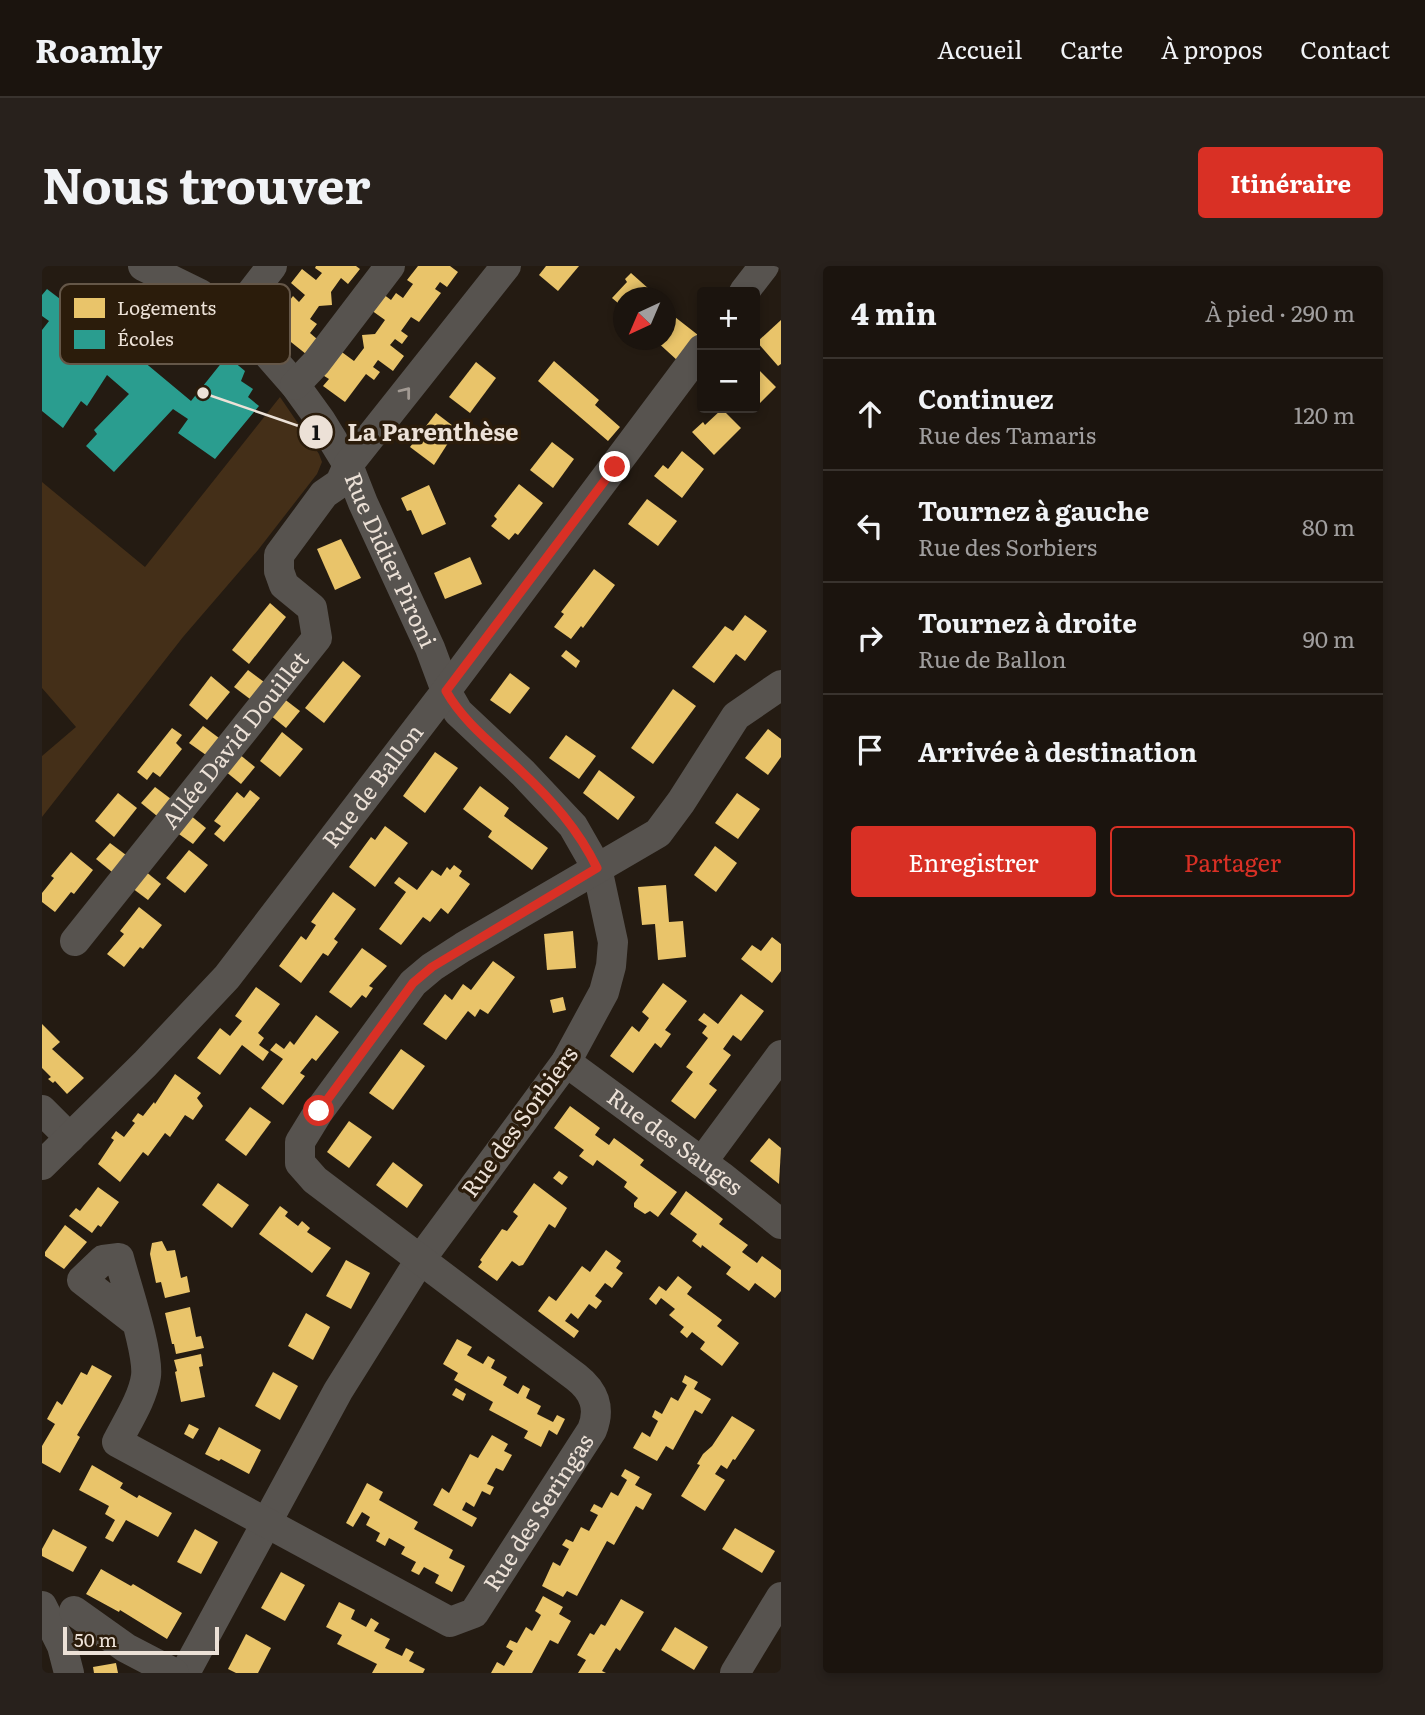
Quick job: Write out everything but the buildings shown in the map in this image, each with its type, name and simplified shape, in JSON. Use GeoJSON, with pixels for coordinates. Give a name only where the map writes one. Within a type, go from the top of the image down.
{"type":"FeatureCollection","features":[{"type":"Feature","properties":{"kind":"street","name":"Rue Didier Pironi"},"geometry":{"type":"LineString","coordinates":[[143,266],[180,284]]}},
{"type":"Feature","properties":{"kind":"street"},"geometry":{"type":"LineString","coordinates":[[258,284],[272,266]]}},
{"type":"Feature","properties":{"kind":"street"},"geometry":{"type":"LineString","coordinates":[[295,386],[316,363],[390,266]]}},
{"type":"Feature","properties":{"kind":"street"},"geometry":{"type":"LineString","coordinates":[[748,287],[764,266]]}},
{"type":"Feature","properties":{"kind":"street","name":"Allée David Douillet"},"geometry":{"type":"LineString","coordinates":[[75,941],[317,638],[312,608],[284,585],[279,571],[279,555],[324,494],[340,482],[348,465],[491,271]]}},
{"type":"Feature","properties":{"kind":"street","name":"Rue de Ballon"},"geometry":{"type":"LineString","coordinates":[[42,1165],[175,1033],[227,976],[446,691],[701,350]]}},
{"type":"Feature","properties":{"kind":"street","name":"Rue Didier Pironi"},"geometry":{"type":"LineString","coordinates":[[276,364],[321,421],[348,465],[430,648],[446,691]]}},
{"type":"Feature","properties":{"kind":"street","name":"Rue des Seringas"},"geometry":{"type":"LineString","coordinates":[[265,1523],[450,1622],[474,1613],[592,1430],[596,1420],[595,1401],[584,1383],[315,1180],[300,1163],[300,1142],[319,1111],[413,983],[432,967],[658,833],[736,716],[781,685]]}},
{"type":"Feature","properties":{"kind":"street","name":"Rue des Sorbiers"},"geometry":{"type":"LineString","coordinates":[[185,1673],[338,1391],[420,1260],[566,1062],[604,992],[611,966],[613,942],[597,868],[573,826],[523,772],[458,712],[446,691]]}},
{"type":"Feature","properties":{"kind":"street"},"geometry":{"type":"LineString","coordinates":[[702,1162],[781,1055]]}},
{"type":"Feature","properties":{"kind":"street","name":"Rue des Sauges"},"geometry":{"type":"LineString","coordinates":[[566,1062],[781,1224]]}},
{"type":"Feature","properties":{"kind":"street"},"geometry":{"type":"LineString","coordinates":[[42,1110],[70,1138]]}},
{"type":"Feature","properties":{"kind":"street"},"geometry":{"type":"LineString","coordinates":[[136,1322],[146,1374],[139,1396],[117,1442],[265,1523]]}},
{"type":"Feature","properties":{"kind":"street"},"geometry":{"type":"LineString","coordinates":[[735,1673],[781,1597]]}},
{"type":"Feature","properties":{"kind":"street"},"geometry":{"type":"LineString","coordinates":[[42,1606],[62,1646],[69,1673]]}},
{"type":"Feature","properties":{"kind":"street"},"geometry":{"type":"LineString","coordinates":[[74,1611],[126,1648],[174,1673]]}},
{"type":"Feature","properties":{"kind":"shaded area"},"geometry":{"type":"Polygon","coordinates":[[[280,397],[319,454],[322,462],[317,474],[258,550],[183,637],[42,817],[42,756],[76,727],[42,688],[42,482],[145,567],[280,397]]]}},
{"type":"Feature","properties":{"kind":"place","name":"La Parenthèse"},"geometry":{"type":"Point","coordinates":[203,393]}},
{"type":"Feature","properties":{"kind":"route"},"geometry":{"type":"LineString","coordinates":[[319,1111],[413,983],[463,947],[597,868],[573,826],[523,772],[458,712],[446,691],[615,467]]}}]}
